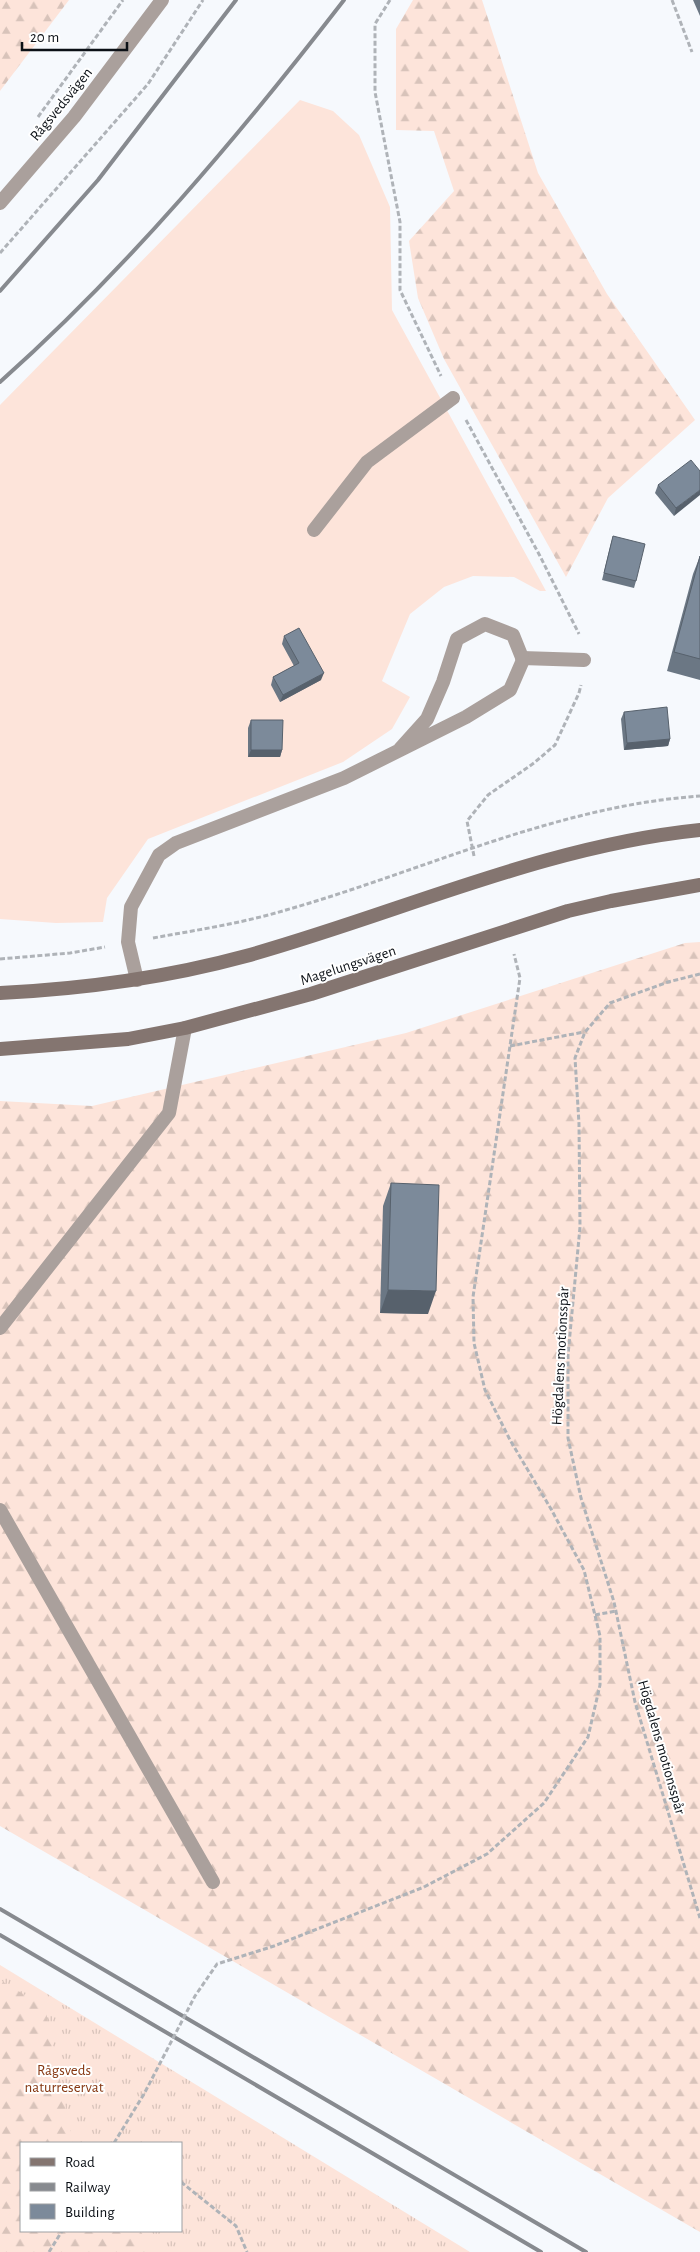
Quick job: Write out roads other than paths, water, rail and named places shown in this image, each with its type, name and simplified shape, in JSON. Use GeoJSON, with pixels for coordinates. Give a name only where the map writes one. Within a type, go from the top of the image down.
{"type":"FeatureCollection","features":[{"type":"Feature","properties":{"kind":"main road"},"geometry":{"type":"LineString","coordinates":[[0,993],[55,990],[137,980],[245,956],[483,880],[612,843],[700,830]]}},
{"type":"Feature","properties":{"kind":"main road","name":"Magelungsvägen"},"geometry":{"type":"LineString","coordinates":[[0,1048],[128,1039],[186,1028],[311,994],[501,932],[611,901],[700,885]]}},
{"type":"Feature","properties":{"kind":"street","name":"Rågsvedsvägen"},"geometry":{"type":"LineString","coordinates":[[0,202],[74,117],[162,0]]}},
{"type":"Feature","properties":{"kind":"street"},"geometry":{"type":"LineString","coordinates":[[314,530],[367,462],[453,398]]}},
{"type":"Feature","properties":{"kind":"street"},"geometry":{"type":"LineString","coordinates":[[137,980],[128,942],[131,907],[159,855],[176,843],[344,778],[466,717],[510,690],[523,660],[513,635],[485,624],[457,639],[428,719],[400,749]]}},
{"type":"Feature","properties":{"kind":"street"},"geometry":{"type":"LineString","coordinates":[[522,658],[584,660]]}},
{"type":"Feature","properties":{"kind":"street"},"geometry":{"type":"LineString","coordinates":[[0,1328],[169,1113],[186,1028]]}},
{"type":"Feature","properties":{"kind":"street"},"geometry":{"type":"LineString","coordinates":[[0,1510],[213,1882]]}},
{"type":"Feature","properties":{"kind":"railway"},"geometry":{"type":"LineString","coordinates":[[0,291],[98,180],[236,0]]}},
{"type":"Feature","properties":{"kind":"railway"},"geometry":{"type":"LineString","coordinates":[[0,382],[93,293],[181,199],[264,101],[344,0]]}},
{"type":"Feature","properties":{"kind":"railway"},"geometry":{"type":"LineString","coordinates":[[0,1909],[586,2252]]}},
{"type":"Feature","properties":{"kind":"railway"},"geometry":{"type":"LineString","coordinates":[[0,1935],[541,2252]]}},
{"type":"Feature","properties":{"kind":"park label","name":"Rågsveds naturreservat"},"geometry":{"type":"Point","coordinates":[64,2078]}}]}
